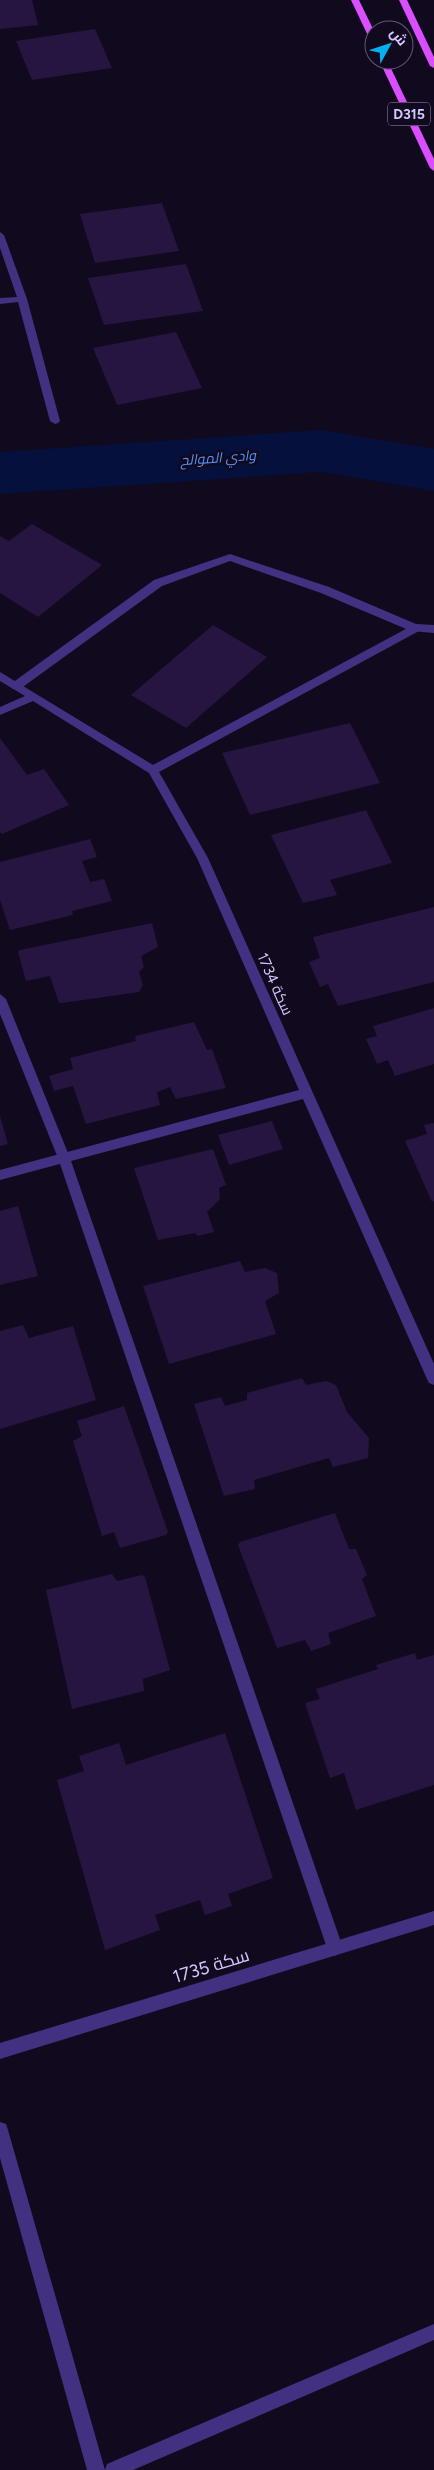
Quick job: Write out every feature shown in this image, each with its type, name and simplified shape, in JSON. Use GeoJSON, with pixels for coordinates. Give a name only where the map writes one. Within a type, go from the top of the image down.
{"type":"FeatureCollection","features":[{"type":"Feature","properties":{"kind":"main road"},"geometry":{"type":"LineString","coordinates":[[355,0],[364,20]]}},
{"type":"Feature","properties":{"kind":"main road"},"geometry":{"type":"LineString","coordinates":[[403,0],[434,66]]}},
{"type":"Feature","properties":{"kind":"main road","name":"D315"},"geometry":{"type":"LineString","coordinates":[[388,70],[434,168]]}},
{"type":"Feature","properties":{"kind":"street"},"geometry":{"type":"LineString","coordinates":[[0,235],[22,299],[56,421]]}},
{"type":"Feature","properties":{"kind":"street"},"geometry":{"type":"LineString","coordinates":[[0,302],[22,299]]}},
{"type":"Feature","properties":{"kind":"street"},"geometry":{"type":"LineString","coordinates":[[16,686],[158,583],[230,557],[325,590],[415,628],[434,629]]}},
{"type":"Feature","properties":{"kind":"street"},"geometry":{"type":"LineString","coordinates":[[153,770],[267,710],[415,628]]}},
{"type":"Feature","properties":{"kind":"street","name":"سكة 1734"},"geometry":{"type":"LineString","coordinates":[[0,676],[153,770],[202,858],[434,1379]]}},
{"type":"Feature","properties":{"kind":"street"},"geometry":{"type":"LineString","coordinates":[[0,711],[33,697]]}},
{"type":"Feature","properties":{"kind":"street"},"geometry":{"type":"LineString","coordinates":[[0,999],[64,1158],[335,1948]]}},
{"type":"Feature","properties":{"kind":"street"},"geometry":{"type":"LineString","coordinates":[[0,1175],[307,1093]]}},
{"type":"Feature","properties":{"kind":"street","name":"سكة 1735"},"geometry":{"type":"LineString","coordinates":[[0,2051],[434,1918]]}},
{"type":"Feature","properties":{"kind":"street"},"geometry":{"type":"LineString","coordinates":[[0,2130],[96,2470]]}},
{"type":"Feature","properties":{"kind":"street"},"geometry":{"type":"LineString","coordinates":[[113,2470],[434,2332]]}},
{"type":"Feature","properties":{"kind":"building"},"geometry":{"type":"Polygon","coordinates":[[[0,0],[32,0],[38,25],[0,29],[0,0]]]}},
{"type":"Feature","properties":{"kind":"building"},"geometry":{"type":"Polygon","coordinates":[[[95,29],[112,68],[32,80],[16,41],[95,29]]]}},
{"type":"Feature","properties":{"kind":"building"},"geometry":{"type":"Polygon","coordinates":[[[162,203],[179,251],[95,263],[80,214],[162,203]]]}},
{"type":"Feature","properties":{"kind":"building"},"geometry":{"type":"Polygon","coordinates":[[[186,264],[203,311],[104,325],[88,278],[186,264]]]}},
{"type":"Feature","properties":{"kind":"building"},"geometry":{"type":"Polygon","coordinates":[[[176,332],[202,388],[117,405],[93,348],[176,332]]]}},
{"type":"Feature","properties":{"kind":"building"},"geometry":{"type":"Polygon","coordinates":[[[32,524],[102,565],[38,617],[0,593],[0,536],[9,541],[32,524]]]}},
{"type":"Feature","properties":{"kind":"building"},"geometry":{"type":"Polygon","coordinates":[[[213,625],[267,657],[186,728],[131,695],[213,625]]]}},
{"type":"Feature","properties":{"kind":"building"},"geometry":{"type":"Polygon","coordinates":[[[350,723],[380,783],[250,815],[222,753],[350,723]]]}},
{"type":"Feature","properties":{"kind":"building"},"geometry":{"type":"Polygon","coordinates":[[[0,738],[27,775],[44,769],[69,805],[2,834],[0,832],[0,738]]]}},
{"type":"Feature","properties":{"kind":"building"},"geometry":{"type":"Polygon","coordinates":[[[366,810],[392,863],[330,880],[337,895],[303,903],[271,835],[366,810]]]}},
{"type":"Feature","properties":{"kind":"building"},"geometry":{"type":"Polygon","coordinates":[[[90,839],[97,857],[82,861],[90,882],[104,879],[112,901],[72,911],[73,915],[10,930],[0,900],[0,862],[90,839]]]}},
{"type":"Feature","properties":{"kind":"building"},"geometry":{"type":"Polygon","coordinates":[[[434,907],[434,982],[338,1006],[328,984],[320,987],[309,962],[320,958],[313,937],[434,907]]]}},
{"type":"Feature","properties":{"kind":"building"},"geometry":{"type":"Polygon","coordinates":[[[152,923],[158,947],[141,956],[144,967],[139,972],[143,985],[139,992],[59,1003],[50,976],[26,981],[18,952],[20,950],[152,923]]]}},
{"type":"Feature","properties":{"kind":"building"},"geometry":{"type":"Polygon","coordinates":[[[434,1008],[434,1064],[395,1076],[388,1060],[377,1064],[366,1039],[377,1036],[373,1026],[434,1008]]]}},
{"type":"Feature","properties":{"kind":"building"},"geometry":{"type":"Polygon","coordinates":[[[194,1022],[207,1050],[212,1049],[226,1088],[176,1099],[170,1087],[157,1092],[160,1105],[86,1124],[73,1086],[54,1091],[49,1076],[73,1069],[70,1058],[136,1041],[135,1036],[194,1022]]]}},
{"type":"Feature","properties":{"kind":"building"},"geometry":{"type":"Polygon","coordinates":[[[0,1116],[8,1144],[0,1146],[0,1116]]]}},
{"type":"Feature","properties":{"kind":"building"},"geometry":{"type":"Polygon","coordinates":[[[272,1121],[283,1149],[229,1165],[218,1135],[272,1121]]]}},
{"type":"Feature","properties":{"kind":"building"},"geometry":{"type":"Polygon","coordinates":[[[434,1123],[434,1201],[432,1202],[405,1141],[427,1134],[424,1125],[434,1123]]]}},
{"type":"Feature","properties":{"kind":"building"},"geometry":{"type":"Polygon","coordinates":[[[213,1149],[226,1185],[219,1188],[220,1199],[207,1212],[214,1232],[198,1236],[195,1233],[158,1240],[134,1168],[213,1149]]]}},
{"type":"Feature","properties":{"kind":"building"},"geometry":{"type":"Polygon","coordinates":[[[18,1206],[38,1276],[0,1285],[0,1211],[18,1206]]]}},
{"type":"Feature","properties":{"kind":"building"},"geometry":{"type":"Polygon","coordinates":[[[240,1261],[245,1272],[265,1268],[277,1273],[279,1293],[265,1301],[276,1334],[169,1364],[143,1286],[240,1261]]]}},
{"type":"Feature","properties":{"kind":"building"},"geometry":{"type":"Polygon","coordinates":[[[23,1325],[29,1338],[73,1326],[96,1400],[0,1429],[0,1331],[23,1325]]]}},
{"type":"Feature","properties":{"kind":"building"},"geometry":{"type":"Polygon","coordinates":[[[302,1378],[306,1385],[326,1381],[336,1385],[347,1412],[369,1438],[368,1458],[333,1467],[329,1458],[254,1480],[255,1489],[224,1496],[194,1404],[221,1397],[225,1406],[247,1400],[247,1393],[302,1378]]]}},
{"type":"Feature","properties":{"kind":"building"},"geometry":{"type":"Polygon","coordinates":[[[124,1406],[168,1532],[166,1535],[120,1548],[114,1532],[102,1536],[73,1441],[82,1436],[77,1421],[124,1406]]]}},
{"type":"Feature","properties":{"kind":"building"},"geometry":{"type":"Polygon","coordinates":[[[335,1513],[349,1549],[356,1549],[367,1575],[362,1579],[376,1616],[328,1633],[331,1644],[311,1651],[305,1640],[277,1648],[238,1545],[240,1542],[335,1513]]]}},
{"type":"Feature","properties":{"kind":"building"},"geometry":{"type":"Polygon","coordinates":[[[112,1574],[117,1581],[142,1575],[145,1577],[170,1670],[143,1679],[144,1691],[72,1709],[46,1590],[112,1574]]]}},
{"type":"Feature","properties":{"kind":"building"},"geometry":{"type":"Polygon","coordinates":[[[415,1653],[417,1660],[434,1655],[434,1785],[356,1810],[344,1773],[330,1778],[305,1703],[320,1699],[316,1689],[378,1669],[376,1665],[415,1653]]]}},
{"type":"Feature","properties":{"kind":"building"},"geometry":{"type":"Polygon","coordinates":[[[225,1733],[273,1878],[228,1894],[232,1906],[205,1915],[200,1900],[155,1915],[160,1930],[105,1950],[57,1780],[84,1771],[79,1756],[119,1743],[126,1765],[225,1733]]]}},
{"type":"Feature","properties":{"kind":"waterway","name":"وادي الموالح"},"geometry":{"type":"LineString","coordinates":[[0,473],[321,451],[434,470]]}}]}
